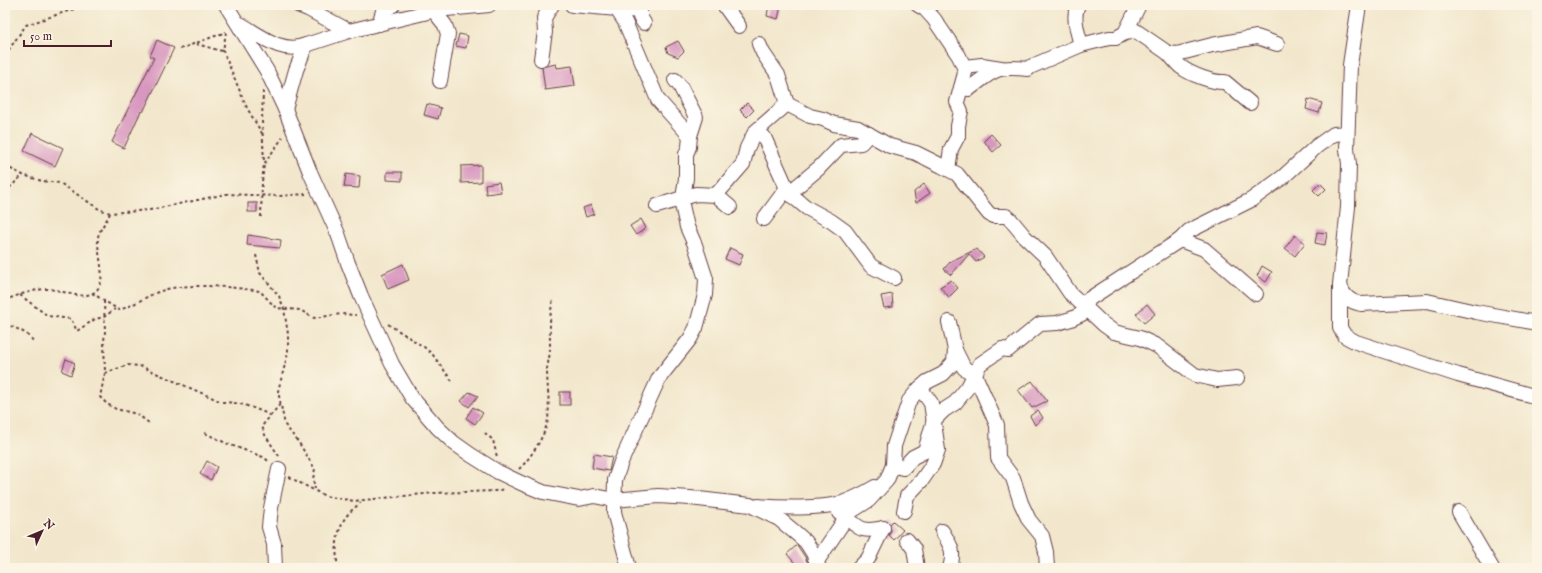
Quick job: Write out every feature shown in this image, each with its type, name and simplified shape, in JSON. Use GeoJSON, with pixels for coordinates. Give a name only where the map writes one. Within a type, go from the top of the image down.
{"type":"FeatureCollection","features":[{"type":"Feature","properties":{"kind":"street"},"geometry":{"type":"LineString","coordinates":[[226,5],[267,71],[338,234],[348,263],[370,315],[402,381],[412,398],[426,416],[454,443],[504,475],[525,485],[543,492],[579,499],[594,496],[614,500],[658,496],[775,508],[825,505],[842,503],[887,480]]}},
{"type":"Feature","properties":{"kind":"street"},"geometry":{"type":"LineString","coordinates":[[298,5],[349,31]]}},
{"type":"Feature","properties":{"kind":"street"},"geometry":{"type":"LineString","coordinates":[[379,24],[383,11],[393,5]]}},
{"type":"Feature","properties":{"kind":"street"},"geometry":{"type":"LineString","coordinates":[[239,26],[284,48],[299,48],[349,31],[434,11],[489,5]]}},
{"type":"Feature","properties":{"kind":"street"},"geometry":{"type":"LineString","coordinates":[[541,59],[545,32],[544,18],[552,5]]}},
{"type":"Feature","properties":{"kind":"street"},"geometry":{"type":"LineString","coordinates":[[572,5],[615,7],[641,13]]}},
{"type":"Feature","properties":{"kind":"street"},"geometry":{"type":"LineString","coordinates":[[724,5],[739,26]]}},
{"type":"Feature","properties":{"kind":"street"},"geometry":{"type":"LineString","coordinates":[[918,5],[925,9],[934,19],[959,56],[964,67],[965,74],[957,102],[961,111],[958,136],[952,149],[948,169]]}},
{"type":"Feature","properties":{"kind":"street"},"geometry":{"type":"LineString","coordinates":[[1078,5],[1076,9],[1076,26],[1081,45]]}},
{"type":"Feature","properties":{"kind":"street"},"geometry":{"type":"LineString","coordinates":[[1125,33],[1139,5]]}},
{"type":"Feature","properties":{"kind":"street"},"geometry":{"type":"LineString","coordinates":[[1359,5],[1350,64],[1347,133],[1349,164],[1348,207],[1340,285],[1340,328],[1345,336],[1356,342],[1458,375],[1537,397]]}},
{"type":"Feature","properties":{"kind":"street"},"geometry":{"type":"LineString","coordinates":[[615,7],[625,22],[658,100],[686,132]]}},
{"type":"Feature","properties":{"kind":"street"},"geometry":{"type":"LineString","coordinates":[[434,11],[445,25],[448,34],[440,81]]}},
{"type":"Feature","properties":{"kind":"street"},"geometry":{"type":"LineString","coordinates":[[964,67],[982,65],[1001,68],[1028,69],[1030,66],[1081,45],[1109,38],[1116,38],[1125,33],[1136,31],[1168,52],[1181,67],[1201,77],[1218,83],[1225,82],[1250,103]]}},
{"type":"Feature","properties":{"kind":"street"},"geometry":{"type":"LineString","coordinates":[[1168,52],[1177,54],[1212,45],[1257,37],[1277,44]]}},
{"type":"Feature","properties":{"kind":"street"},"geometry":{"type":"LineString","coordinates":[[760,44],[763,53],[778,75],[787,104],[810,116],[823,119],[834,124],[858,128],[890,146],[916,153],[957,174],[989,214],[993,216],[1006,216],[1010,219],[1025,237],[1046,256],[1070,293],[1103,324],[1114,332],[1140,338],[1157,346],[1195,375],[1217,380],[1237,378]]}},
{"type":"Feature","properties":{"kind":"street"},"geometry":{"type":"LineString","coordinates":[[287,114],[296,70],[306,45]]}},
{"type":"Feature","properties":{"kind":"street"},"geometry":{"type":"LineString","coordinates":[[961,88],[969,90],[988,73],[1001,68]]}},
{"type":"Feature","properties":{"kind":"street"},"geometry":{"type":"LineString","coordinates":[[629,568],[614,512],[615,480],[621,462],[659,378],[690,339],[696,328],[702,311],[705,295],[706,279],[695,245],[687,227],[682,205],[686,178],[686,154],[689,147],[686,132],[686,113],[690,106],[680,86],[675,80]]}},
{"type":"Feature","properties":{"kind":"street"},"geometry":{"type":"LineString","coordinates":[[716,195],[743,164],[747,148],[755,132],[787,104]]}},
{"type":"Feature","properties":{"kind":"street"},"geometry":{"type":"LineString","coordinates":[[893,465],[903,468],[913,458],[925,452],[934,420],[944,410],[955,404],[975,375],[980,364],[1002,350],[1008,350],[1040,324],[1057,323],[1082,314],[1089,299],[1180,240],[1188,231],[1251,200],[1283,177],[1317,146],[1334,134],[1347,133]]}},
{"type":"Feature","properties":{"kind":"street"},"geometry":{"type":"LineString","coordinates":[[764,219],[788,190],[819,168],[841,145],[861,143],[869,134]]}},
{"type":"Feature","properties":{"kind":"street"},"geometry":{"type":"LineString","coordinates":[[764,137],[788,190],[807,208],[831,221],[845,231],[871,266],[894,278]]}},
{"type":"Feature","properties":{"kind":"street"},"geometry":{"type":"LineString","coordinates":[[657,206],[696,194],[716,195],[730,207]]}},
{"type":"Feature","properties":{"kind":"street"},"geometry":{"type":"LineString","coordinates":[[1180,240],[1204,249],[1256,294]]}},
{"type":"Feature","properties":{"kind":"street"},"geometry":{"type":"LineString","coordinates":[[1340,285],[1347,298],[1354,303],[1427,301],[1537,323]]}},
{"type":"Feature","properties":{"kind":"street"},"geometry":{"type":"LineString","coordinates":[[949,322],[956,350],[964,368],[975,375],[997,425],[998,458],[1013,478],[1021,503],[1029,520],[1042,536],[1046,552],[1047,568]]}},
{"type":"Feature","properties":{"kind":"street"},"geometry":{"type":"LineString","coordinates":[[818,564],[850,512],[869,500],[887,480],[893,465],[894,446],[909,401],[927,382],[943,374],[954,362],[956,350]]}},
{"type":"Feature","properties":{"kind":"street"},"geometry":{"type":"LineString","coordinates":[[904,511],[907,496],[922,480],[933,464],[938,450],[932,403],[920,388]]}},
{"type":"Feature","properties":{"kind":"street"},"geometry":{"type":"LineString","coordinates":[[275,568],[274,544],[269,527],[278,467]]}},
{"type":"Feature","properties":{"kind":"street"},"geometry":{"type":"LineString","coordinates":[[750,505],[779,519],[797,534],[806,542],[818,564]]}},
{"type":"Feature","properties":{"kind":"street"},"geometry":{"type":"LineString","coordinates":[[825,505],[847,517],[857,527],[870,531],[884,528],[868,559],[858,568]]}},
{"type":"Feature","properties":{"kind":"street"},"geometry":{"type":"LineString","coordinates":[[1458,512],[1492,568]]}},
{"type":"Feature","properties":{"kind":"street"},"geometry":{"type":"LineString","coordinates":[[942,531],[952,548],[950,568]]}},
{"type":"Feature","properties":{"kind":"street"},"geometry":{"type":"LineString","coordinates":[[907,540],[914,549],[917,568]]}},
{"type":"Feature","properties":{"kind":"path"},"geometry":{"type":"LineString","coordinates":[[5,55],[26,25],[86,5]]}},
{"type":"Feature","properties":{"kind":"path"},"geometry":{"type":"LineString","coordinates":[[180,49],[239,26]]}},
{"type":"Feature","properties":{"kind":"path"},"geometry":{"type":"LineString","coordinates":[[226,32],[223,51],[247,108],[263,135]]}},
{"type":"Feature","properties":{"kind":"path"},"geometry":{"type":"LineString","coordinates":[[195,44],[223,51]]}},
{"type":"Feature","properties":{"kind":"path"},"geometry":{"type":"LineString","coordinates":[[261,217],[264,164],[262,94],[267,71]]}},
{"type":"Feature","properties":{"kind":"path"},"geometry":{"type":"LineString","coordinates":[[264,164],[282,140],[287,114]]}},
{"type":"Feature","properties":{"kind":"path"},"geometry":{"type":"LineString","coordinates":[[5,166],[22,175],[42,181],[60,183],[99,209],[110,213],[150,210],[226,194],[262,196],[320,194]]}},
{"type":"Feature","properties":{"kind":"path"},"geometry":{"type":"LineString","coordinates":[[5,192],[22,175]]}},
{"type":"Feature","properties":{"kind":"path"},"geometry":{"type":"LineString","coordinates":[[5,301],[20,295],[49,289],[68,294],[86,295],[97,291],[100,285],[101,270],[98,238],[101,227],[110,213]]}},
{"type":"Feature","properties":{"kind":"path"},"geometry":{"type":"LineString","coordinates":[[256,255],[260,273],[279,296],[284,310],[288,334],[288,353],[278,391],[285,425],[299,442],[315,469],[313,480],[316,490]]}},
{"type":"Feature","properties":{"kind":"path"},"geometry":{"type":"LineString","coordinates":[[92,293],[115,309],[119,310],[162,290],[181,287],[260,291],[276,308],[284,310],[300,310],[314,318],[341,314],[370,315],[397,328],[424,347],[433,355],[452,381]]}},
{"type":"Feature","properties":{"kind":"path"},"geometry":{"type":"LineString","coordinates":[[20,295],[48,316],[71,319],[77,331],[95,319],[104,317],[115,309]]}},
{"type":"Feature","properties":{"kind":"path"},"geometry":{"type":"LineString","coordinates":[[485,433],[492,440],[504,475],[525,463],[541,439],[548,420],[547,370],[550,350],[550,313],[554,300]]}},
{"type":"Feature","properties":{"kind":"path"},"geometry":{"type":"LineString","coordinates":[[104,301],[105,373],[100,397],[107,404],[116,409],[137,414],[149,423]]}},
{"type":"Feature","properties":{"kind":"path"},"geometry":{"type":"LineString","coordinates":[[5,324],[26,333],[34,342]]}},
{"type":"Feature","properties":{"kind":"path"},"geometry":{"type":"LineString","coordinates":[[105,373],[128,365],[140,366],[222,402],[234,402],[250,406],[270,415]]}},
{"type":"Feature","properties":{"kind":"path"},"geometry":{"type":"LineString","coordinates":[[278,467],[279,456],[265,435],[262,426],[281,403]]}},
{"type":"Feature","properties":{"kind":"path"},"geometry":{"type":"LineString","coordinates":[[205,433],[228,444],[263,457],[300,484],[316,490],[325,496],[336,498],[362,501],[434,493],[495,492],[525,485]]}},
{"type":"Feature","properties":{"kind":"path"},"geometry":{"type":"LineString","coordinates":[[338,568],[335,553],[338,536],[345,518],[362,501]]}},
{"type":"Feature","properties":{"kind":"building"},"geometry":{"type":"Polygon","coordinates":[[[769,5],[781,6],[778,19],[767,16],[769,5]]]}},
{"type":"Feature","properties":{"kind":"building"},"geometry":{"type":"Polygon","coordinates":[[[459,34],[468,36],[466,48],[456,46],[459,34]]]}},
{"type":"Feature","properties":{"kind":"building"},"geometry":{"type":"Polygon","coordinates":[[[157,40],[174,48],[143,112],[141,111],[124,148],[112,142],[154,58],[150,56],[157,40]]]}},
{"type":"Feature","properties":{"kind":"building"},"geometry":{"type":"Polygon","coordinates":[[[678,41],[684,51],[678,57],[668,53],[666,47],[678,41]]]}},
{"type":"Feature","properties":{"kind":"building"},"geometry":{"type":"Polygon","coordinates":[[[556,64],[557,68],[572,66],[575,86],[545,90],[542,67],[556,64]]]}},
{"type":"Feature","properties":{"kind":"building"},"geometry":{"type":"Polygon","coordinates":[[[1308,99],[1322,103],[1319,113],[1306,109],[1308,99]]]}},
{"type":"Feature","properties":{"kind":"building"},"geometry":{"type":"Polygon","coordinates":[[[747,103],[754,110],[747,117],[740,110],[747,103]]]}},
{"type":"Feature","properties":{"kind":"building"},"geometry":{"type":"Polygon","coordinates":[[[427,104],[441,108],[438,119],[424,115],[427,104]]]}},
{"type":"Feature","properties":{"kind":"building"},"geometry":{"type":"Polygon","coordinates":[[[32,133],[63,148],[55,166],[24,151],[32,133]]]}},
{"type":"Feature","properties":{"kind":"building"},"geometry":{"type":"Polygon","coordinates":[[[991,134],[1001,145],[993,152],[984,141],[991,134]]]}},
{"type":"Feature","properties":{"kind":"building"},"geometry":{"type":"Polygon","coordinates":[[[481,165],[481,182],[461,183],[461,166],[481,165]]]}},
{"type":"Feature","properties":{"kind":"building"},"geometry":{"type":"Polygon","coordinates":[[[387,172],[402,172],[402,181],[387,180],[387,172]]]}},
{"type":"Feature","properties":{"kind":"building"},"geometry":{"type":"Polygon","coordinates":[[[346,174],[360,176],[359,188],[344,187],[346,174]]]}},
{"type":"Feature","properties":{"kind":"building"},"geometry":{"type":"Polygon","coordinates":[[[499,182],[501,192],[486,194],[485,184],[499,182]]]}},
{"type":"Feature","properties":{"kind":"building"},"geometry":{"type":"Polygon","coordinates":[[[1320,183],[1326,189],[1319,196],[1313,190],[1320,183]]]}},
{"type":"Feature","properties":{"kind":"building"},"geometry":{"type":"Polygon","coordinates":[[[924,184],[930,193],[916,203],[914,192],[924,184]]]}},
{"type":"Feature","properties":{"kind":"building"},"geometry":{"type":"Polygon","coordinates":[[[248,203],[257,203],[257,212],[248,212],[248,203]]]}},
{"type":"Feature","properties":{"kind":"building"},"geometry":{"type":"Polygon","coordinates":[[[591,205],[594,214],[586,217],[583,208],[591,205]]]}},
{"type":"Feature","properties":{"kind":"building"},"geometry":{"type":"Polygon","coordinates":[[[641,219],[646,228],[636,235],[630,226],[641,219]]]}},
{"type":"Feature","properties":{"kind":"building"},"geometry":{"type":"Polygon","coordinates":[[[1317,232],[1327,233],[1325,245],[1315,243],[1317,232]]]}},
{"type":"Feature","properties":{"kind":"building"},"geometry":{"type":"Polygon","coordinates":[[[248,235],[281,240],[280,248],[247,245],[248,235]]]}},
{"type":"Feature","properties":{"kind":"building"},"geometry":{"type":"Polygon","coordinates":[[[1295,235],[1305,243],[1295,256],[1285,248],[1295,235]]]}},
{"type":"Feature","properties":{"kind":"building"},"geometry":{"type":"Polygon","coordinates":[[[730,248],[743,254],[739,265],[725,259],[730,248]]]}},
{"type":"Feature","properties":{"kind":"building"},"geometry":{"type":"Polygon","coordinates":[[[977,249],[984,257],[976,262],[969,254],[951,275],[944,269],[951,261],[977,249]]]}},
{"type":"Feature","properties":{"kind":"building"},"geometry":{"type":"Polygon","coordinates":[[[403,264],[409,280],[388,289],[382,274],[403,264]]]}},
{"type":"Feature","properties":{"kind":"building"},"geometry":{"type":"Polygon","coordinates":[[[1262,266],[1272,272],[1266,282],[1257,276],[1262,266]]]}},
{"type":"Feature","properties":{"kind":"building"},"geometry":{"type":"Polygon","coordinates":[[[951,280],[958,288],[949,297],[940,287],[951,280]]]}},
{"type":"Feature","properties":{"kind":"building"},"geometry":{"type":"Polygon","coordinates":[[[892,294],[893,307],[884,308],[881,296],[892,294]]]}},
{"type":"Feature","properties":{"kind":"building"},"geometry":{"type":"Polygon","coordinates":[[[1147,304],[1155,314],[1144,323],[1136,314],[1147,304]]]}},
{"type":"Feature","properties":{"kind":"building"},"geometry":{"type":"Polygon","coordinates":[[[66,359],[75,363],[71,375],[62,371],[66,359]]]}},
{"type":"Feature","properties":{"kind":"building"},"geometry":{"type":"Polygon","coordinates":[[[1032,381],[1047,401],[1032,408],[1018,390],[1032,381]]]}},
{"type":"Feature","properties":{"kind":"building"},"geometry":{"type":"Polygon","coordinates":[[[469,392],[478,396],[469,407],[461,401],[469,392]]]}},
{"type":"Feature","properties":{"kind":"building"},"geometry":{"type":"Polygon","coordinates":[[[560,392],[570,392],[570,405],[560,405],[560,392]]]}},
{"type":"Feature","properties":{"kind":"building"},"geometry":{"type":"Polygon","coordinates":[[[473,407],[483,413],[475,424],[466,418],[473,407]]]}},
{"type":"Feature","properties":{"kind":"building"},"geometry":{"type":"Polygon","coordinates":[[[1038,410],[1043,418],[1035,425],[1030,416],[1038,410]]]}},
{"type":"Feature","properties":{"kind":"building"},"geometry":{"type":"Polygon","coordinates":[[[594,454],[612,457],[609,471],[592,468],[594,454]]]}},
{"type":"Feature","properties":{"kind":"building"},"geometry":{"type":"Polygon","coordinates":[[[207,461],[217,467],[211,480],[200,474],[207,461]]]}},
{"type":"Feature","properties":{"kind":"building"},"geometry":{"type":"Polygon","coordinates":[[[893,521],[903,530],[894,540],[889,535],[891,531],[890,524],[893,521]]]}},
{"type":"Feature","properties":{"kind":"building"},"geometry":{"type":"Polygon","coordinates":[[[797,545],[810,568],[799,568],[787,554],[797,545]]]}}]}
